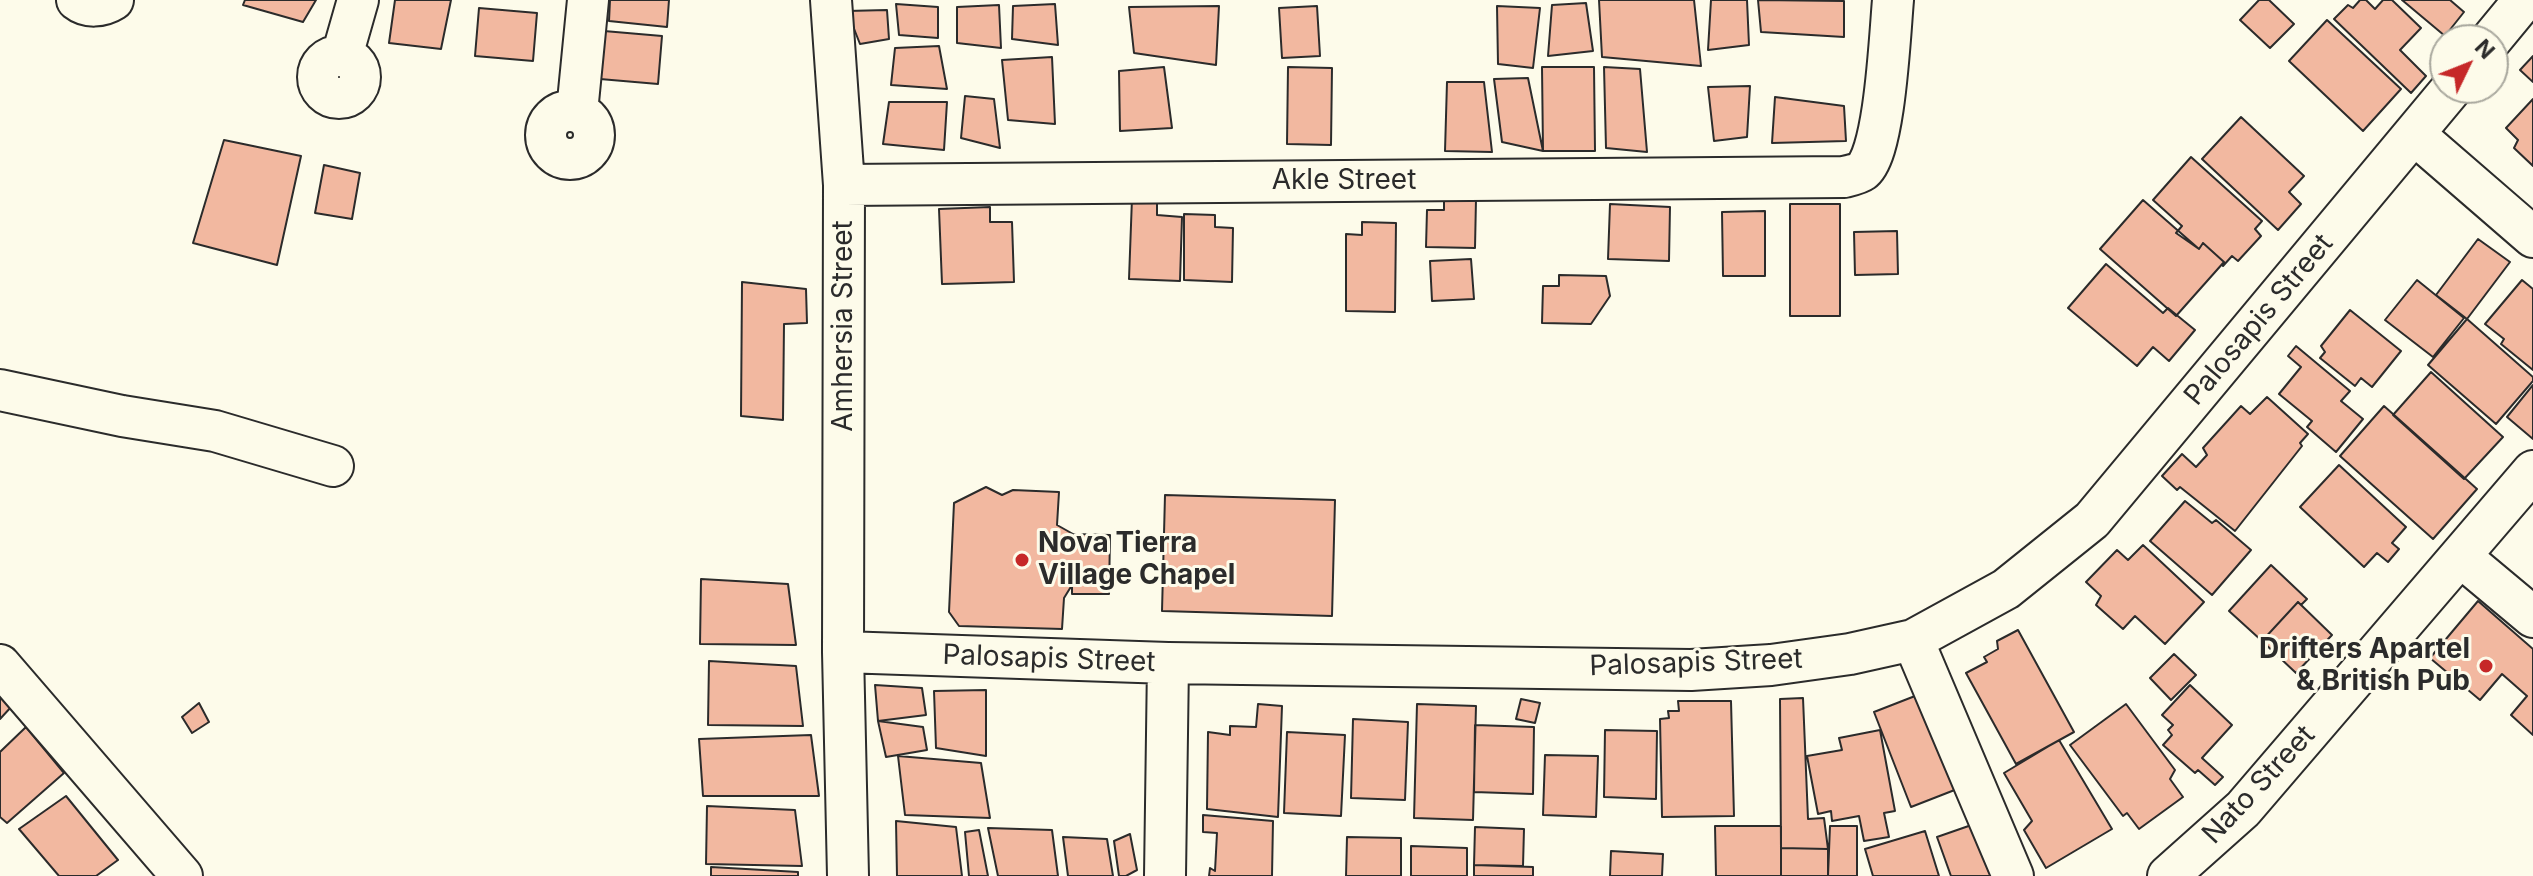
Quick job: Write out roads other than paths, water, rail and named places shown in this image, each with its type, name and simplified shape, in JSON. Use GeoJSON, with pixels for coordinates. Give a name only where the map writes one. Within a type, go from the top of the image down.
{"type":"FeatureCollection","features":[{"type":"Feature","properties":{"kind":"street"},"geometry":{"type":"LineString","coordinates":[[77,0],[96,6],[113,0]]}},
{"type":"Feature","properties":{"kind":"street"},"geometry":{"type":"LineString","coordinates":[[342,56],[358,0]]}},
{"type":"Feature","properties":{"kind":"street"},"geometry":{"type":"LineString","coordinates":[[577,112],[588,0]]}},
{"type":"Feature","properties":{"kind":"street","name":"Amhersia Street"},"geometry":{"type":"LineString","coordinates":[[831,0],[844,185],[843,652],[848,876]]}},
{"type":"Feature","properties":{"kind":"street","name":"Akle Street"},"geometry":{"type":"LineString","coordinates":[[844,185],[1844,177],[1862,171],[1871,158],[1880,129],[1893,0]]}},
{"type":"Feature","properties":{"kind":"street"},"geometry":{"type":"LineString","coordinates":[[2504,24],[2524,0]]}},
{"type":"Feature","properties":{"kind":"street","name":"Palosapis Street"},"geometry":{"type":"LineString","coordinates":[[843,652],[1168,663],[1691,670],[1771,665],[1837,656],[1913,640],[2006,589],[2092,520],[2439,104]]}},
{"type":"Feature","properties":{"kind":"street"},"geometry":{"type":"LineString","coordinates":[[2414,134],[2533,237]]}},
{"type":"Feature","properties":{"kind":"street"},"geometry":{"type":"LineString","coordinates":[[0,390],[122,416],[215,431],[333,466]]}},
{"type":"Feature","properties":{"kind":"street","name":"Nato Street"},"geometry":{"type":"LineString","coordinates":[[2168,876],[2243,809],[2533,471]]}},
{"type":"Feature","properties":{"kind":"street"},"geometry":{"type":"LineString","coordinates":[[2460,556],[2533,617]]}},
{"type":"Feature","properties":{"kind":"street"},"geometry":{"type":"LineString","coordinates":[[1913,640],[2013,876]]}},
{"type":"Feature","properties":{"kind":"street"},"geometry":{"type":"LineString","coordinates":[[1165,876],[1168,663]]}},
{"type":"Feature","properties":{"kind":"street"},"geometry":{"type":"LineString","coordinates":[[0,665],[182,876]]}},
{"type":"Feature","properties":{"kind":"place","name":"Nova Tierra Village Chapel"},"geometry":{"type":"Point","coordinates":[1022,560]}},
{"type":"Feature","properties":{"kind":"place","name":"Drifters Apartel & British Pub"},"geometry":{"type":"Point","coordinates":[2486,666]}}]}
